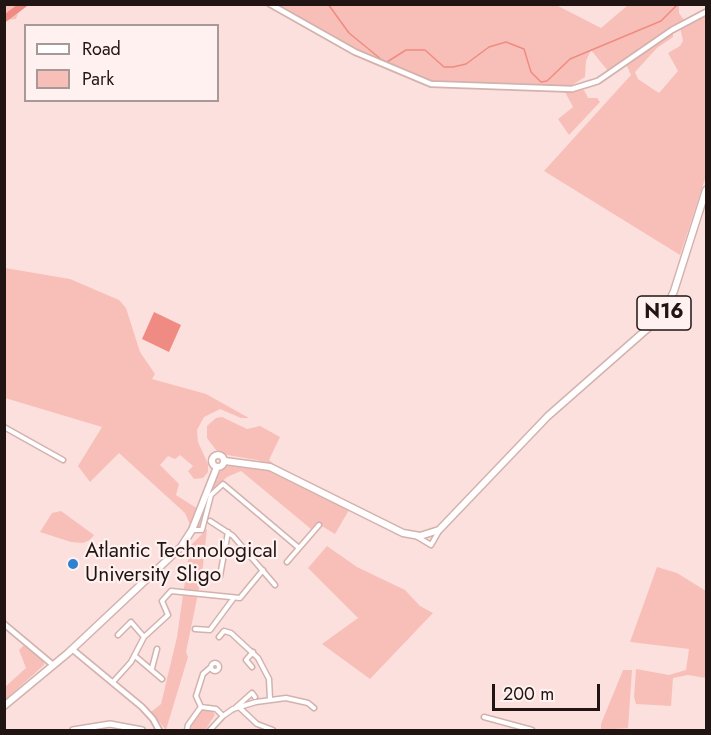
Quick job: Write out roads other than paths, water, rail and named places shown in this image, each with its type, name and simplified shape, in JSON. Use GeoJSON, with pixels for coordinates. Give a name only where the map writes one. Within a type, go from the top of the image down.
{"type":"FeatureCollection","features":[{"type":"Feature","properties":{"kind":"highway","name":"N16"},"geometry":{"type":"LineString","coordinates":[[439,530],[548,416],[663,315],[674,291],[706,190]]}},
{"type":"Feature","properties":{"kind":"highway"},"geometry":{"type":"LineString","coordinates":[[217,467],[212,463],[215,456],[221,455],[225,460],[270,467],[318,489],[384,526],[415,536],[439,530]]}},
{"type":"Feature","properties":{"kind":"highway"},"geometry":{"type":"LineString","coordinates":[[217,467],[222,466],[225,460]]}},
{"type":"Feature","properties":{"kind":"highway"},"geometry":{"type":"LineString","coordinates":[[4,706],[72,649],[181,547],[192,531],[217,467]]}},
{"type":"Feature","properties":{"kind":"main road"},"geometry":{"type":"LineString","coordinates":[[74,730],[110,724],[142,730]]}},
{"type":"Feature","properties":{"kind":"street"},"geometry":{"type":"LineString","coordinates":[[270,4],[355,52],[430,84],[573,89],[598,81],[672,30],[706,12]]}},
{"type":"Feature","properties":{"kind":"street"},"geometry":{"type":"LineString","coordinates":[[4,427],[63,460]]}},
{"type":"Feature","properties":{"kind":"street"},"geometry":{"type":"LineString","coordinates":[[192,531],[202,530],[211,495],[223,484],[299,548]]}},
{"type":"Feature","properties":{"kind":"street"},"geometry":{"type":"LineString","coordinates":[[210,520],[228,532],[275,585]]}},
{"type":"Feature","properties":{"kind":"street"},"geometry":{"type":"LineString","coordinates":[[287,562],[319,525]]}},
{"type":"Feature","properties":{"kind":"street"},"geometry":{"type":"LineString","coordinates":[[415,536],[431,545],[439,530]]}},
{"type":"Feature","properties":{"kind":"street"},"geometry":{"type":"LineString","coordinates":[[220,576],[228,532]]}},
{"type":"Feature","properties":{"kind":"street"},"geometry":{"type":"LineString","coordinates":[[221,568],[228,568]]}},
{"type":"Feature","properties":{"kind":"street"},"geometry":{"type":"LineString","coordinates":[[113,682],[135,656],[144,637],[168,615],[162,601],[171,591],[233,599],[243,597],[263,570]]}},
{"type":"Feature","properties":{"kind":"street"},"geometry":{"type":"LineString","coordinates":[[195,629],[210,630],[233,599]]}},
{"type":"Feature","properties":{"kind":"street"},"geometry":{"type":"LineString","coordinates":[[118,635],[131,622],[144,637]]}},
{"type":"Feature","properties":{"kind":"street"},"geometry":{"type":"LineString","coordinates":[[4,624],[53,665]]}},
{"type":"Feature","properties":{"kind":"street"},"geometry":{"type":"LineString","coordinates":[[219,637],[224,631],[231,633],[253,652],[268,680],[270,699]]}},
{"type":"Feature","properties":{"kind":"street"},"geometry":{"type":"LineString","coordinates":[[152,669],[157,648]]}},
{"type":"Feature","properties":{"kind":"street"},"geometry":{"type":"LineString","coordinates":[[72,649],[113,682],[153,719],[159,730]]}},
{"type":"Feature","properties":{"kind":"street"},"geometry":{"type":"LineString","coordinates":[[252,667],[246,660],[253,652]]}},
{"type":"Feature","properties":{"kind":"street"},"geometry":{"type":"LineString","coordinates":[[135,656],[162,679]]}},
{"type":"Feature","properties":{"kind":"street"},"geometry":{"type":"LineString","coordinates":[[201,706],[196,696],[203,674],[211,667]]}},
{"type":"Feature","properties":{"kind":"street"},"geometry":{"type":"LineString","coordinates":[[210,730],[223,716],[252,693],[255,697]]}},
{"type":"Feature","properties":{"kind":"street"},"geometry":{"type":"LineString","coordinates":[[233,709],[270,699],[299,700],[314,708]]}},
{"type":"Feature","properties":{"kind":"street"},"geometry":{"type":"LineString","coordinates":[[201,706],[216,709],[223,716]]}},
{"type":"Feature","properties":{"kind":"street"},"geometry":{"type":"LineString","coordinates":[[187,730],[201,706]]}},
{"type":"Feature","properties":{"kind":"street"},"geometry":{"type":"LineString","coordinates":[[240,707],[257,724],[273,730]]}},
{"type":"Feature","properties":{"kind":"street"},"geometry":{"type":"LineString","coordinates":[[484,717],[532,730]]}},
{"type":"Feature","properties":{"kind":"street"},"geometry":{"type":"LineString","coordinates":[[152,730],[153,719]]}},
{"type":"Feature","properties":{"kind":"street"},"geometry":{"type":"LineString","coordinates":[[254,730],[257,724]]}},
{"type":"Feature","properties":{"kind":"waterway"},"geometry":{"type":"LineString","coordinates":[[4,19],[24,4]]}},
{"type":"Feature","properties":{"kind":"waterway"},"geometry":{"type":"LineString","coordinates":[[328,4],[349,33],[387,62],[406,50],[425,50],[444,67],[453,67],[466,64],[489,47],[506,42],[524,49],[531,72],[541,82],[547,81],[570,59],[661,21],[678,4]]}},
{"type":"Feature","properties":{"kind":"place","name":"Atlantic Technological University Sligo"},"geometry":{"type":"Point","coordinates":[73,564]}}]}
